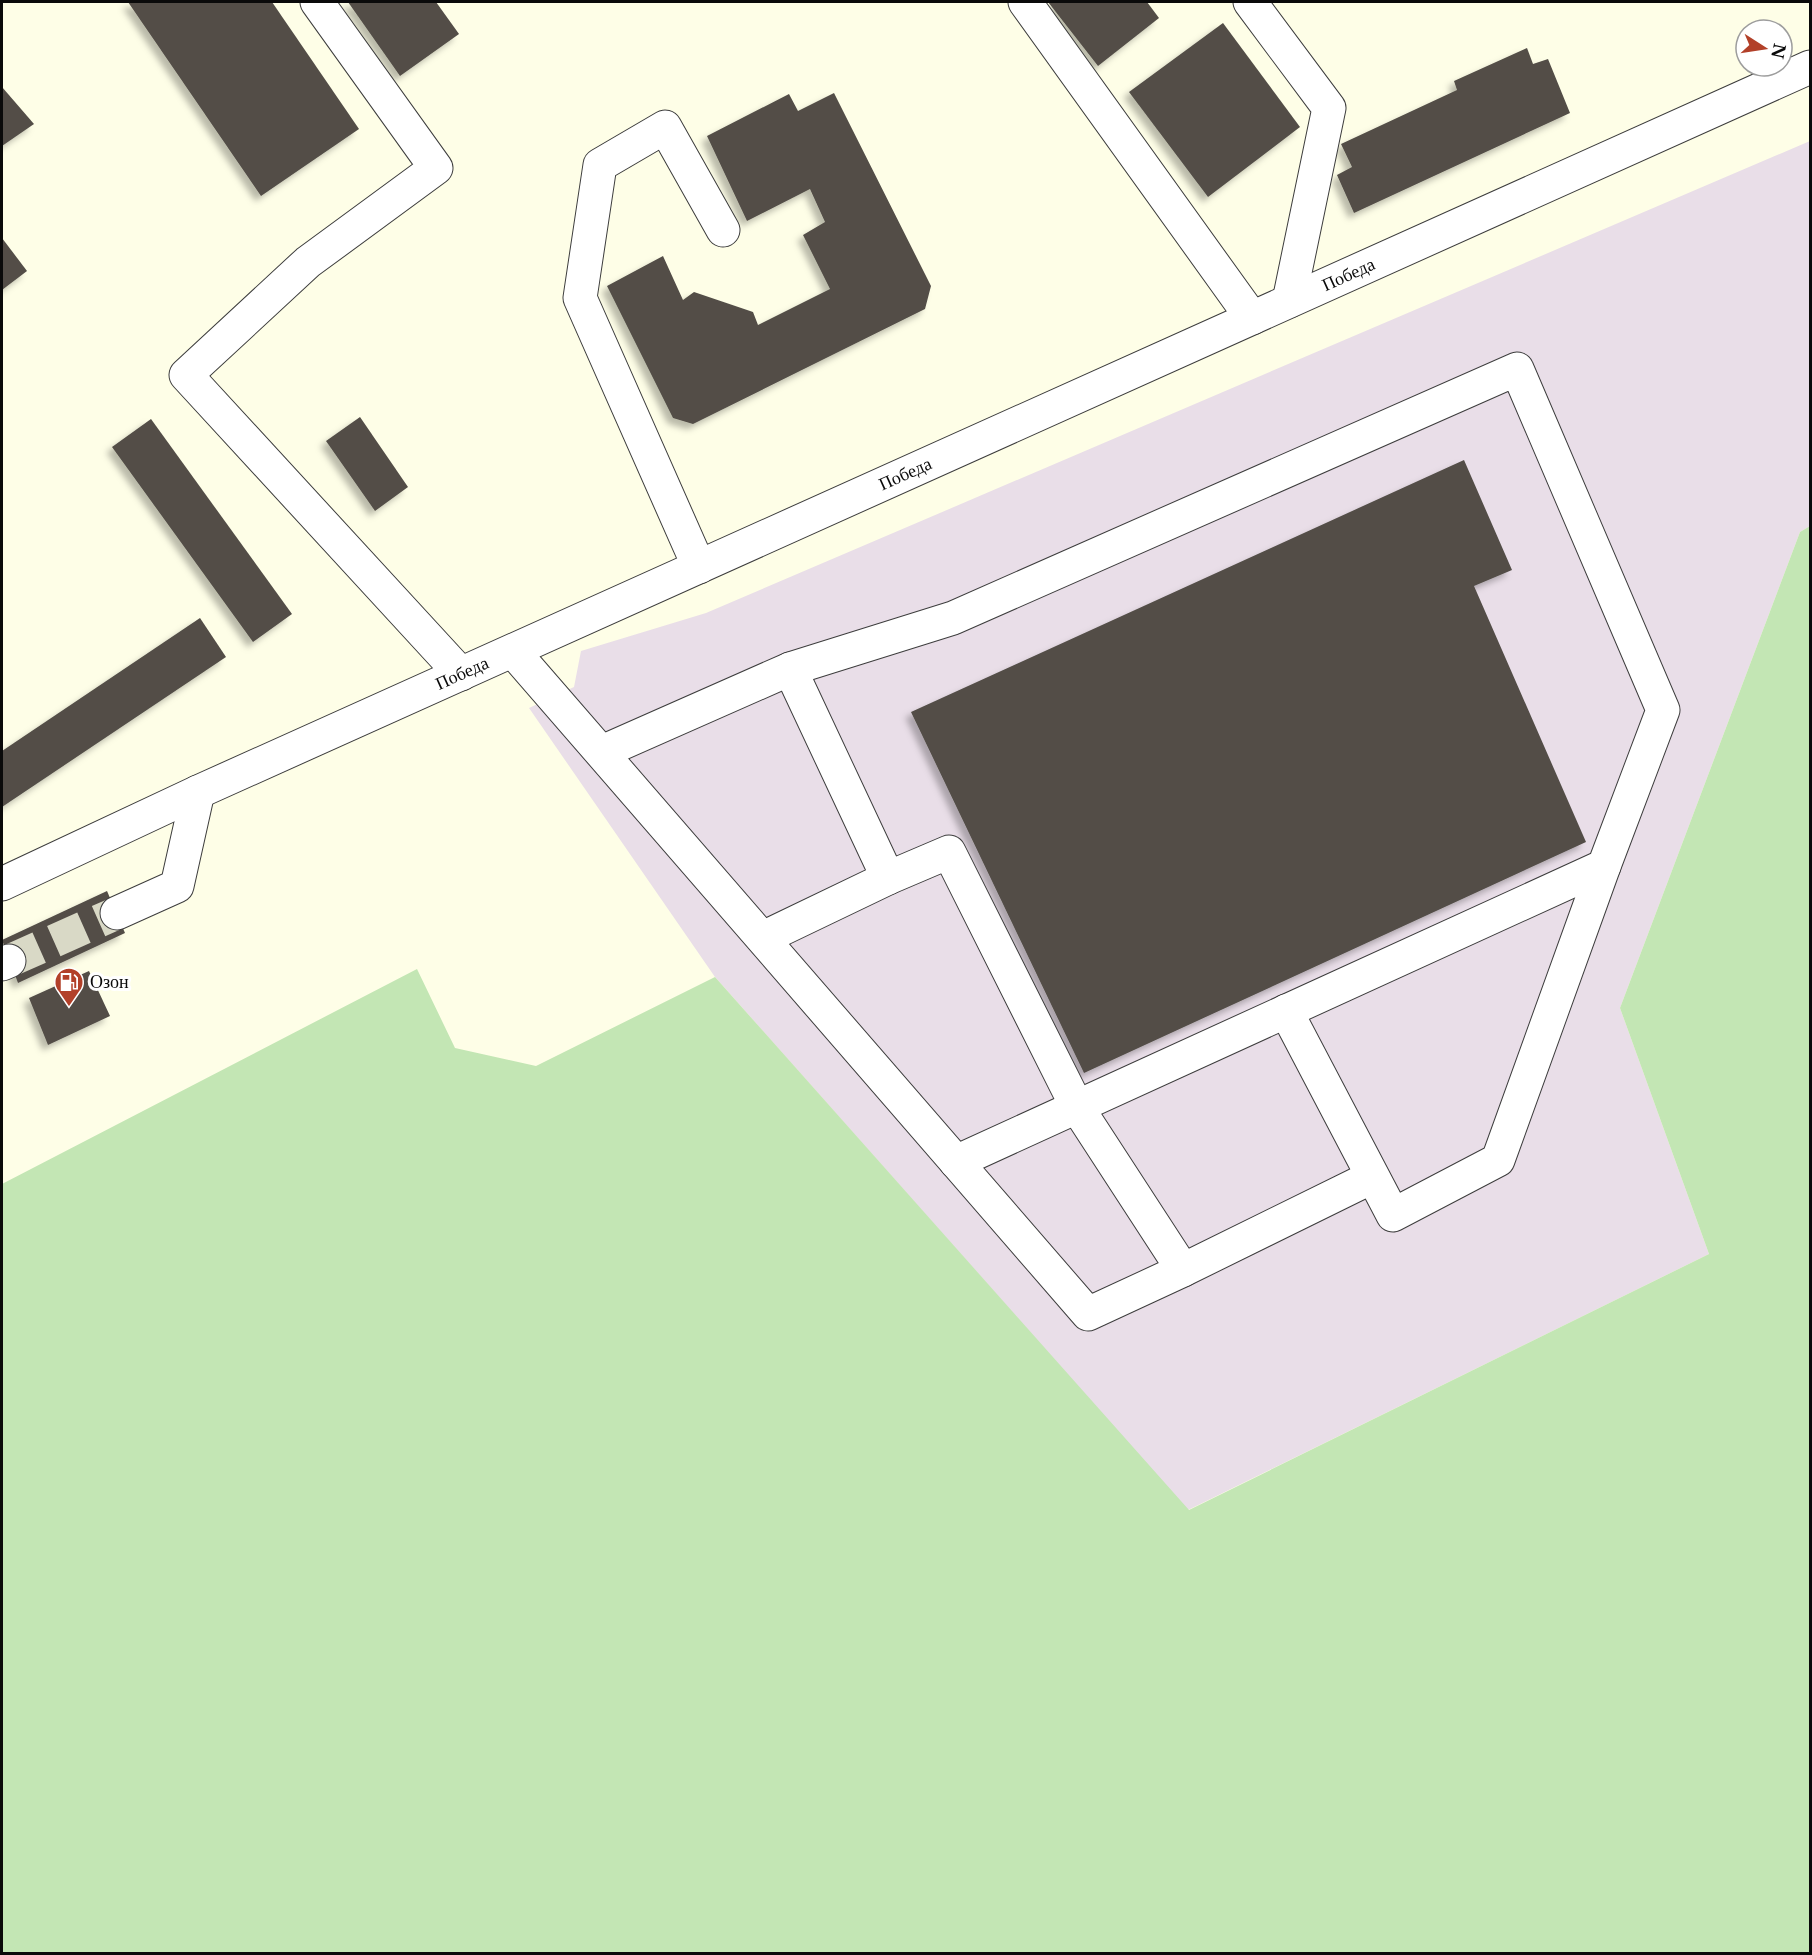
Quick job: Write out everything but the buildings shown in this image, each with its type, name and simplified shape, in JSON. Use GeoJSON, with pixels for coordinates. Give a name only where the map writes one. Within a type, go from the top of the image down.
{"type":"FeatureCollection","features":[{"type":"Feature","properties":{"kind":"street"},"geometry":{"type":"LineString","coordinates":[[317,2],[436,168],[308,262],[186,375],[461,674]]}},
{"type":"Feature","properties":{"kind":"street"},"geometry":{"type":"LineString","coordinates":[[1025,2],[1252,318]]}},
{"type":"Feature","properties":{"kind":"street"},"geometry":{"type":"LineString","coordinates":[[1250,2],[1329,108],[1289,302]]}},
{"type":"Feature","properties":{"kind":"street","name":"Победа"},"geometry":{"type":"LineString","coordinates":[[2,884],[198,792],[1810,66]]}},
{"type":"Feature","properties":{"kind":"street"},"geometry":{"type":"LineString","coordinates":[[699,567],[579,298],[600,165],[665,127],[723,230]]}},
{"type":"Feature","properties":{"kind":"street"},"geometry":{"type":"LineString","coordinates":[[602,752],[790,669],[953,618],[1517,369],[1663,710],[1498,1160],[1393,1215],[1286,1011]]}},
{"type":"Feature","properties":{"kind":"street"},"geometry":{"type":"LineString","coordinates":[[513,651],[1088,1314],[1372,1177]]}},
{"type":"Feature","properties":{"kind":"street"},"geometry":{"type":"LineString","coordinates":[[790,669],[888,878]]}},
{"type":"Feature","properties":{"kind":"street"},"geometry":{"type":"LineString","coordinates":[[117,913],[177,886],[198,792]]}},
{"type":"Feature","properties":{"kind":"street"},"geometry":{"type":"LineString","coordinates":[[763,938],[888,878],[949,852],[1077,1107],[1183,1270]]}},
{"type":"Feature","properties":{"kind":"street"},"geometry":{"type":"LineString","coordinates":[[957,1162],[1604,866]]}},
{"type":"Feature","properties":{"kind":"shaded area"},"geometry":{"type":"Polygon","coordinates":[[[1810,141],[1810,526],[1800,532],[1620,1008],[1709,1254],[1188,1510],[715,977],[529,708],[574,687],[581,651],[706,613],[1810,141]]]}},
{"type":"Feature","properties":{"kind":"green space"},"geometry":{"type":"Polygon","coordinates":[[[1810,526],[1810,1953],[2,1953],[2,1184],[417,969],[455,1048],[536,1066],[715,977],[1189,1510],[1709,1254],[1620,1008],[1800,532],[1810,526]]]}},
{"type":"Feature","properties":{"kind":"tunnel"},"geometry":{"type":"LineString","coordinates":[[9,961],[117,913]]}},
{"type":"Feature","properties":{"kind":"place","name":"Озон"},"geometry":{"type":"Point","coordinates":[69,1008]}}]}
